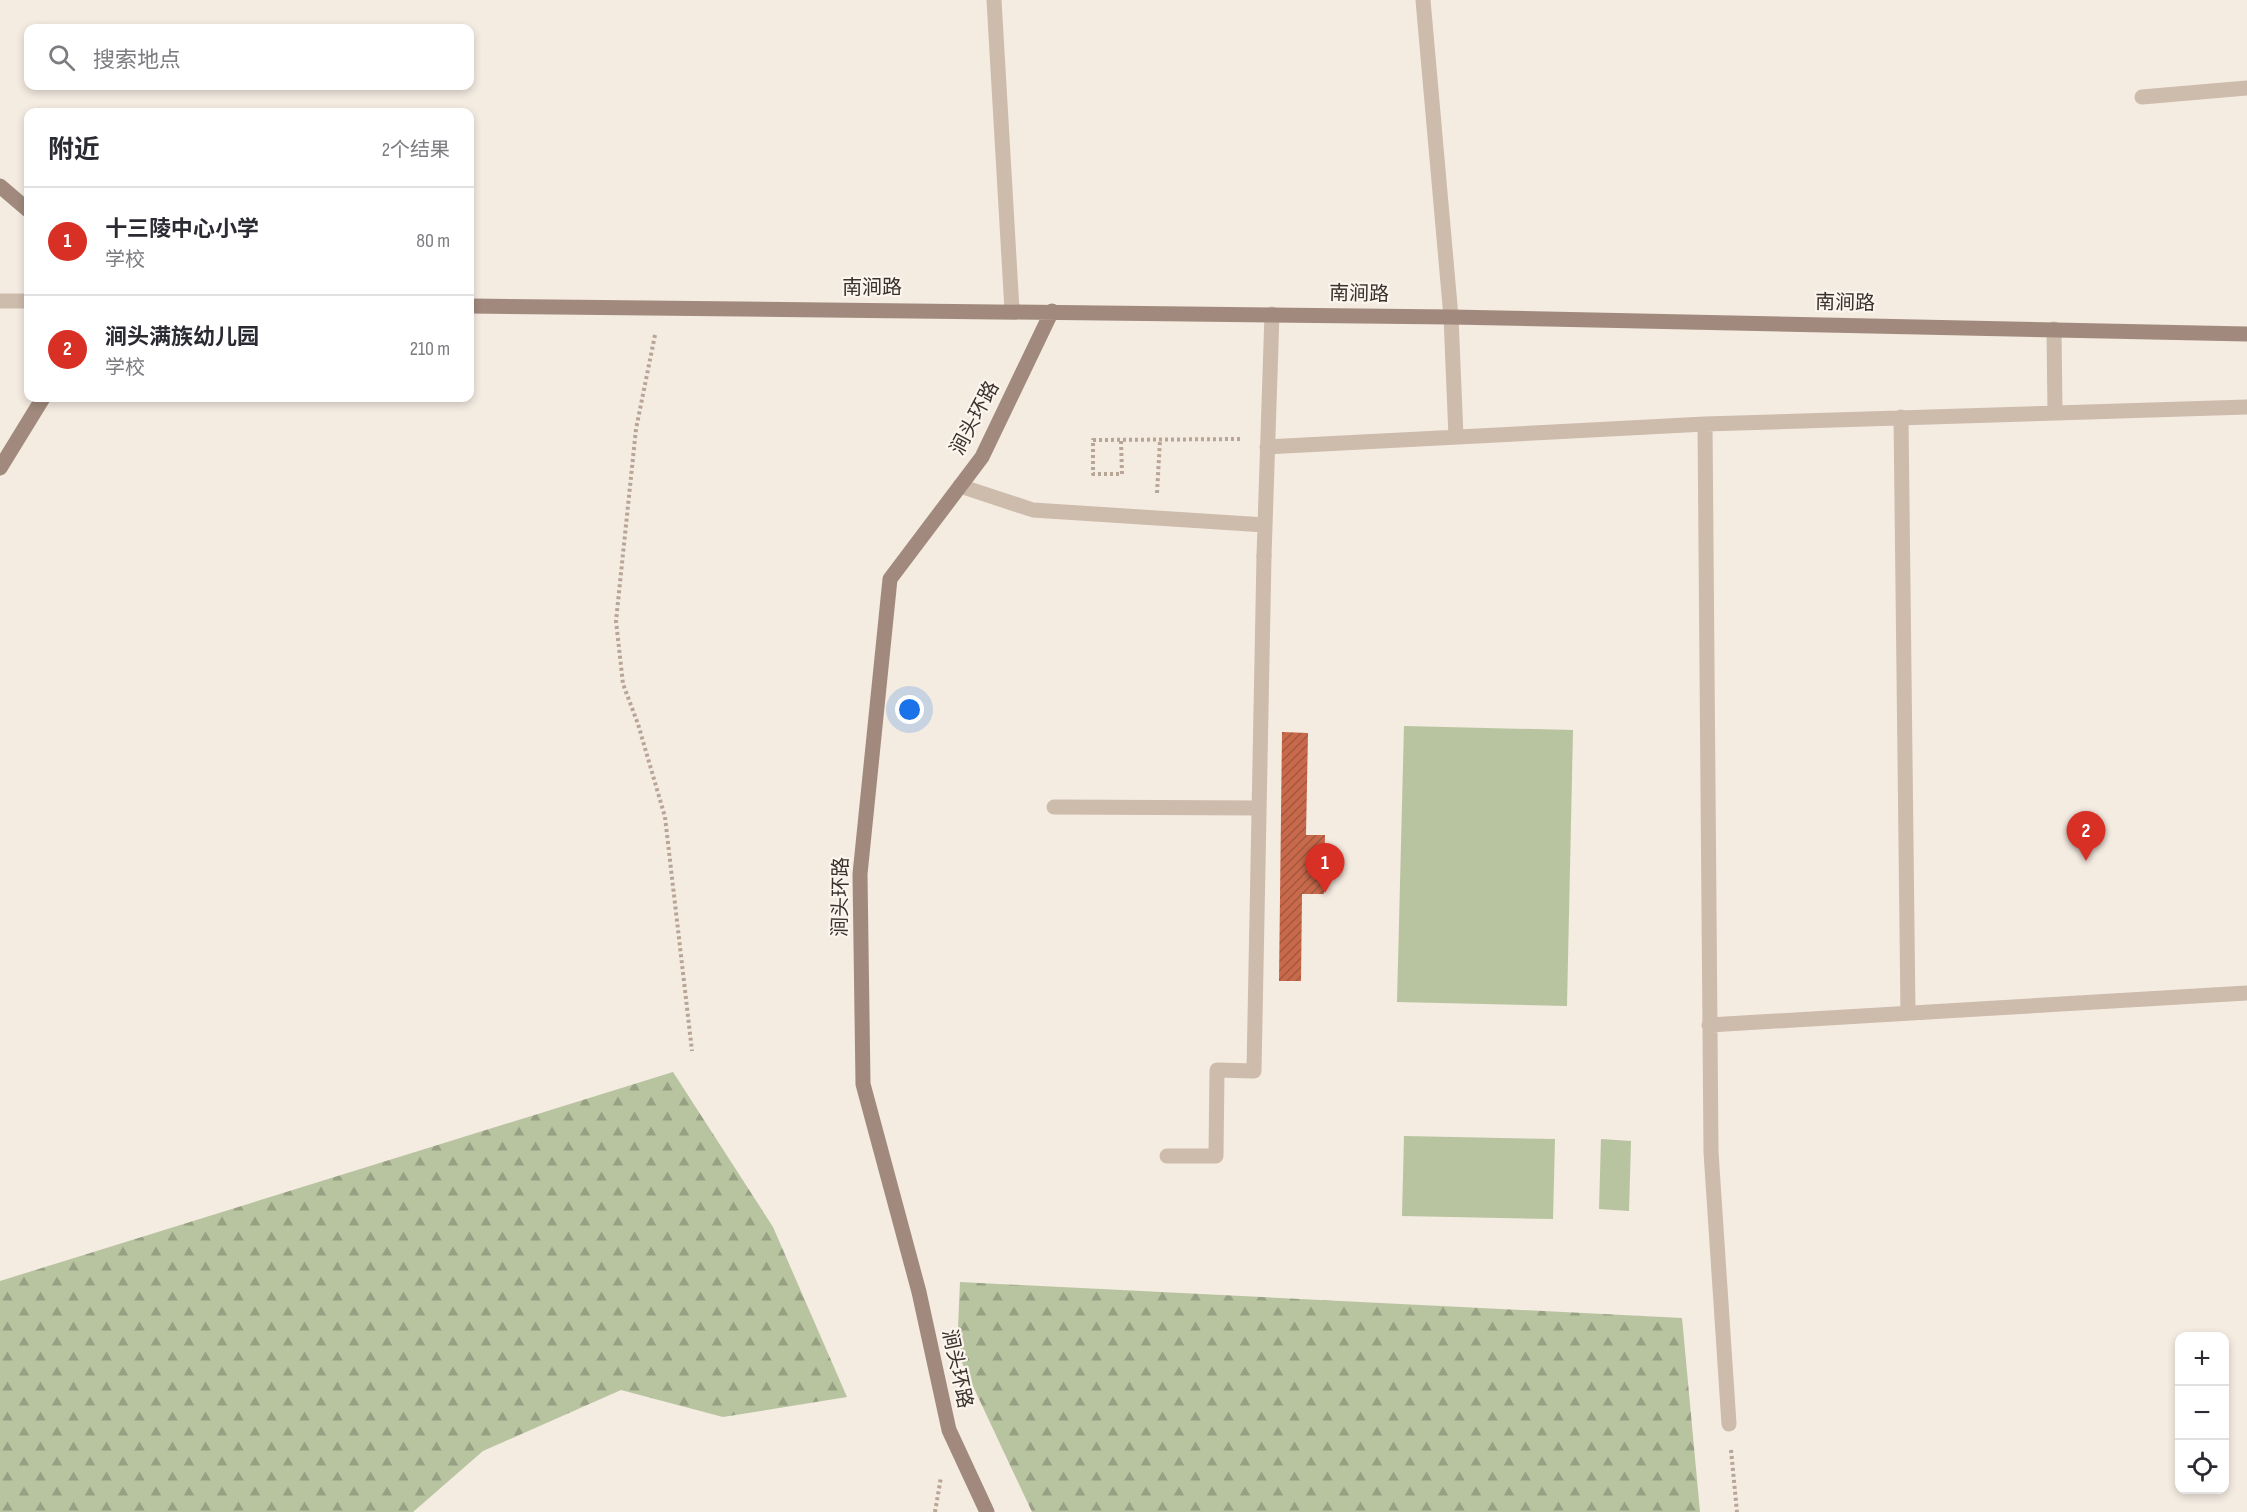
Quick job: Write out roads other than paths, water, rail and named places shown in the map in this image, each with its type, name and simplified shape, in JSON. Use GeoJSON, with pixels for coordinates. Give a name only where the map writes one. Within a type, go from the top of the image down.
{"type":"FeatureCollection","features":[{"type":"Feature","properties":{"kind":"main road"},"geometry":{"type":"LineString","coordinates":[[0,186],[24,207]]}},
{"type":"Feature","properties":{"kind":"main road","name":"南涧路"},"geometry":{"type":"LineString","coordinates":[[474,306],[1272,314],[2247,334]]}},
{"type":"Feature","properties":{"kind":"main road","name":"涧头环路"},"geometry":{"type":"LineString","coordinates":[[987,1512],[949,1430],[919,1292],[863,1084],[860,874],[890,579],[982,457],[1052,311]]}},
{"type":"Feature","properties":{"kind":"main road"},"geometry":{"type":"LineString","coordinates":[[0,468],[41,402]]}},
{"type":"Feature","properties":{"kind":"street"},"geometry":{"type":"LineString","coordinates":[[994,0],[1012,310]]}},
{"type":"Feature","properties":{"kind":"street"},"geometry":{"type":"LineString","coordinates":[[1423,0],[1451,317],[1456,437]]}},
{"type":"Feature","properties":{"kind":"street"},"geometry":{"type":"LineString","coordinates":[[2142,97],[2247,88]]}},
{"type":"Feature","properties":{"kind":"street"},"geometry":{"type":"LineString","coordinates":[[0,301],[24,301]]}},
{"type":"Feature","properties":{"kind":"street"},"geometry":{"type":"LineString","coordinates":[[1167,1156],[1215,1156],[1217,1070],[1254,1071],[1264,556],[1272,314]]}},
{"type":"Feature","properties":{"kind":"street"},"geometry":{"type":"LineString","coordinates":[[2055,329],[2055,413]]}},
{"type":"Feature","properties":{"kind":"street"},"geometry":{"type":"LineString","coordinates":[[1268,443],[1456,437],[1705,424],[2247,407]]}},
{"type":"Feature","properties":{"kind":"street"},"geometry":{"type":"LineString","coordinates":[[1901,417],[1908,1013]]}},
{"type":"Feature","properties":{"kind":"street"},"geometry":{"type":"LineString","coordinates":[[1705,424],[1711,1152],[1729,1424]]}},
{"type":"Feature","properties":{"kind":"street"},"geometry":{"type":"LineString","coordinates":[[960,486],[1033,510],[1265,525]]}},
{"type":"Feature","properties":{"kind":"street"},"geometry":{"type":"LineString","coordinates":[[1054,807],[1259,808]]}},
{"type":"Feature","properties":{"kind":"street"},"geometry":{"type":"LineString","coordinates":[[1709,1025],[2247,993]]}},
{"type":"Feature","properties":{"kind":"place","name":"涧头满族幼儿园"},"geometry":{"type":"Point","coordinates":[2086,861]}},
{"type":"Feature","properties":{"kind":"place","name":"十三陵中心小学"},"geometry":{"type":"Point","coordinates":[1325,893]}}]}
